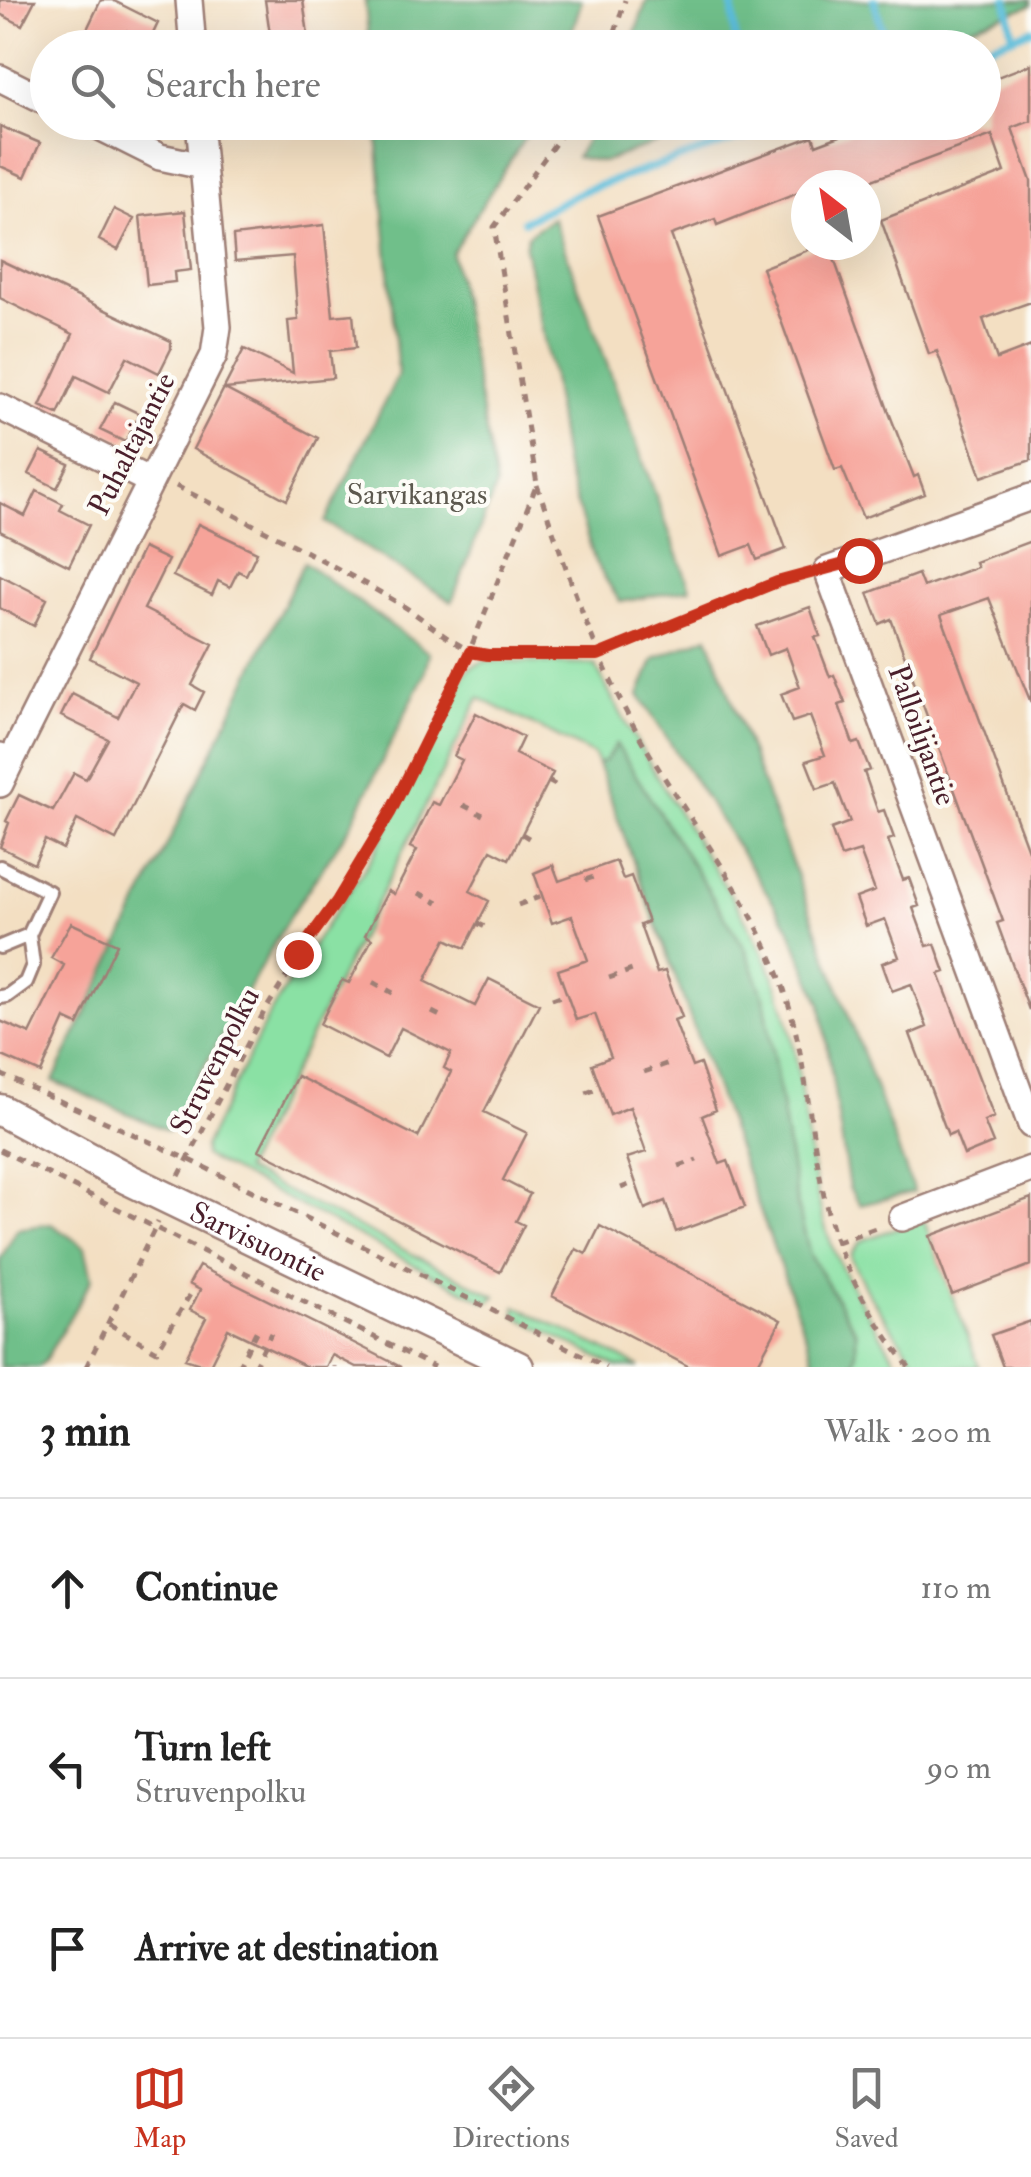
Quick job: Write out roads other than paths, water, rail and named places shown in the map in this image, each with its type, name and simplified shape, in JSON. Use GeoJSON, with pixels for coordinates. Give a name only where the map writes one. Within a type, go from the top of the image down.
{"type":"FeatureCollection","features":[{"type":"Feature","properties":{"kind":"street"},"geometry":{"type":"LineString","coordinates":[[189,0],[192,30]]}},
{"type":"Feature","properties":{"kind":"street"},"geometry":{"type":"LineString","coordinates":[[0,78],[30,93]]}},
{"type":"Feature","properties":{"kind":"street"},"geometry":{"type":"LineString","coordinates":[[125,140],[160,158],[203,166]]}},
{"type":"Feature","properties":{"kind":"street","name":"Puhaltajantie"},"geometry":{"type":"LineString","coordinates":[[4,767],[214,355],[218,340],[201,140]]}},
{"type":"Feature","properties":{"kind":"street"},"geometry":{"type":"LineString","coordinates":[[0,407],[150,480]]}},
{"type":"Feature","properties":{"kind":"street","name":"Palloilijantie"},"geometry":{"type":"LineString","coordinates":[[1031,497],[828,570],[1031,1124]]}},
{"type":"Feature","properties":{"kind":"street","name":"Sarvisuontie"},"geometry":{"type":"LineString","coordinates":[[0,1110],[165,1197],[518,1367]]}},
{"type":"Feature","properties":{"kind":"street"},"geometry":{"type":"LineString","coordinates":[[902,1218],[1031,1169]]}},
{"type":"Feature","properties":{"kind":"lane"},"geometry":{"type":"LineString","coordinates":[[0,867],[49,892],[29,935],[33,964],[26,982],[8,996],[0,996]]}},
{"type":"Feature","properties":{"kind":"lane"},"geometry":{"type":"LineString","coordinates":[[0,947],[29,935]]}},
{"type":"Feature","properties":{"kind":"waterway"},"geometry":{"type":"LineString","coordinates":[[732,0],[734,30]]}},
{"type":"Feature","properties":{"kind":"waterway"},"geometry":{"type":"LineString","coordinates":[[874,0],[882,30]]}},
{"type":"Feature","properties":{"kind":"waterway"},"geometry":{"type":"LineString","coordinates":[[1007,0],[1013,37]]}},
{"type":"Feature","properties":{"kind":"waterway"},"geometry":{"type":"LineString","coordinates":[[1001,41],[1031,30]]}},
{"type":"Feature","properties":{"kind":"waterway"},"geometry":{"type":"LineString","coordinates":[[524,221],[583,191],[733,140]]}},
{"type":"Feature","properties":{"kind":"park label","name":"Sarvikangas"},"geometry":{"type":"Point","coordinates":[417,494]}}]}
